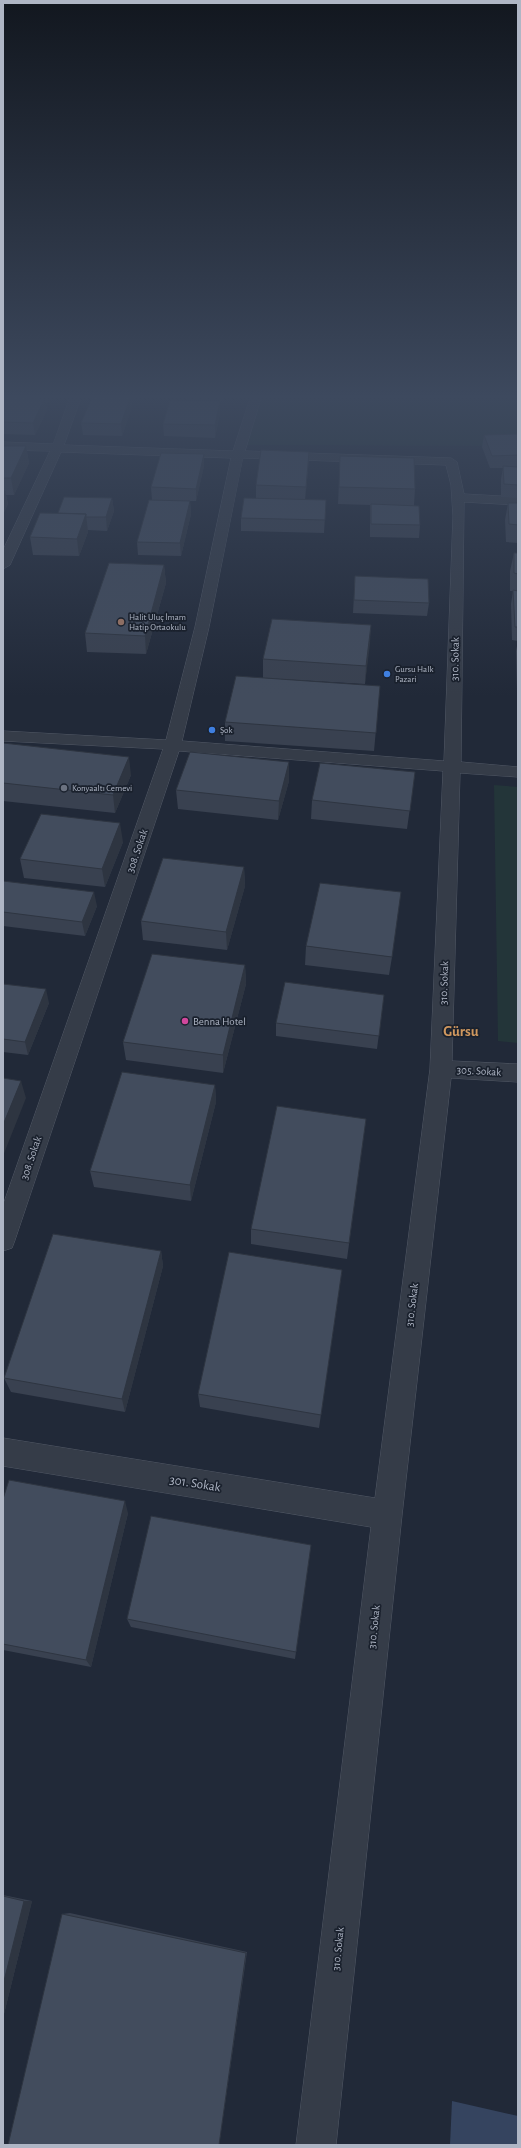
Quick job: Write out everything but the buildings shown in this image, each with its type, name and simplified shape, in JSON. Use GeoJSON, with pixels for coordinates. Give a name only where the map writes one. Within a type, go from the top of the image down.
{"type":"FeatureCollection","features":[{"type":"Feature","properties":{"kind":"street"},"geometry":{"type":"LineString","coordinates":[[3,565],[35,495]]}},
{"type":"Feature","properties":{"kind":"street","name":"308. Sokak"},"geometry":{"type":"LineString","coordinates":[[3,1240],[173,745],[202,627],[229,495]]}},
{"type":"Feature","properties":{"kind":"street"},"geometry":{"type":"LineString","coordinates":[[458,498],[518,501]]}},
{"type":"Feature","properties":{"kind":"street","name":"310. Sokak"},"geometry":{"type":"LineString","coordinates":[[316,2145],[387,1515],[441,1069],[452,767],[458,498]]}},
{"type":"Feature","properties":{"kind":"street"},"geometry":{"type":"LineString","coordinates":[[3,736],[173,745],[518,772]]}},
{"type":"Feature","properties":{"kind":"street","name":"305. Sokak"},"geometry":{"type":"LineString","coordinates":[[441,1069],[518,1073]]}},
{"type":"Feature","properties":{"kind":"street","name":"301. Sokak"},"geometry":{"type":"LineString","coordinates":[[3,1452],[387,1515]]}},
{"type":"Feature","properties":{"kind":"shaded area"},"geometry":{"type":"Polygon","coordinates":[[[494,785],[518,787],[518,1043],[498,1041],[494,785]]]}},
{"type":"Feature","properties":{"kind":"water"},"geometry":{"type":"Polygon","coordinates":[[[452,2101],[518,2116],[518,2145],[450,2145],[452,2101]]]}},
{"type":"Feature","properties":{"kind":"place","name":"Halit Uluç İmam Hatip Ortaokulu"},"geometry":{"type":"Point","coordinates":[121,622]}},
{"type":"Feature","properties":{"kind":"place","name":"Gursu Halk Pazari"},"geometry":{"type":"Point","coordinates":[387,674]}},
{"type":"Feature","properties":{"kind":"place","name":"Şok"},"geometry":{"type":"Point","coordinates":[212,730]}},
{"type":"Feature","properties":{"kind":"place","name":"Konyaaltı Cemevi"},"geometry":{"type":"Point","coordinates":[64,788]}},
{"type":"Feature","properties":{"kind":"place","name":"Benna Hotel"},"geometry":{"type":"Point","coordinates":[185,1021]}},
{"type":"Feature","properties":{"kind":"district","name":"Gürsu"},"geometry":{"type":"Point","coordinates":[461,1031]}}]}
